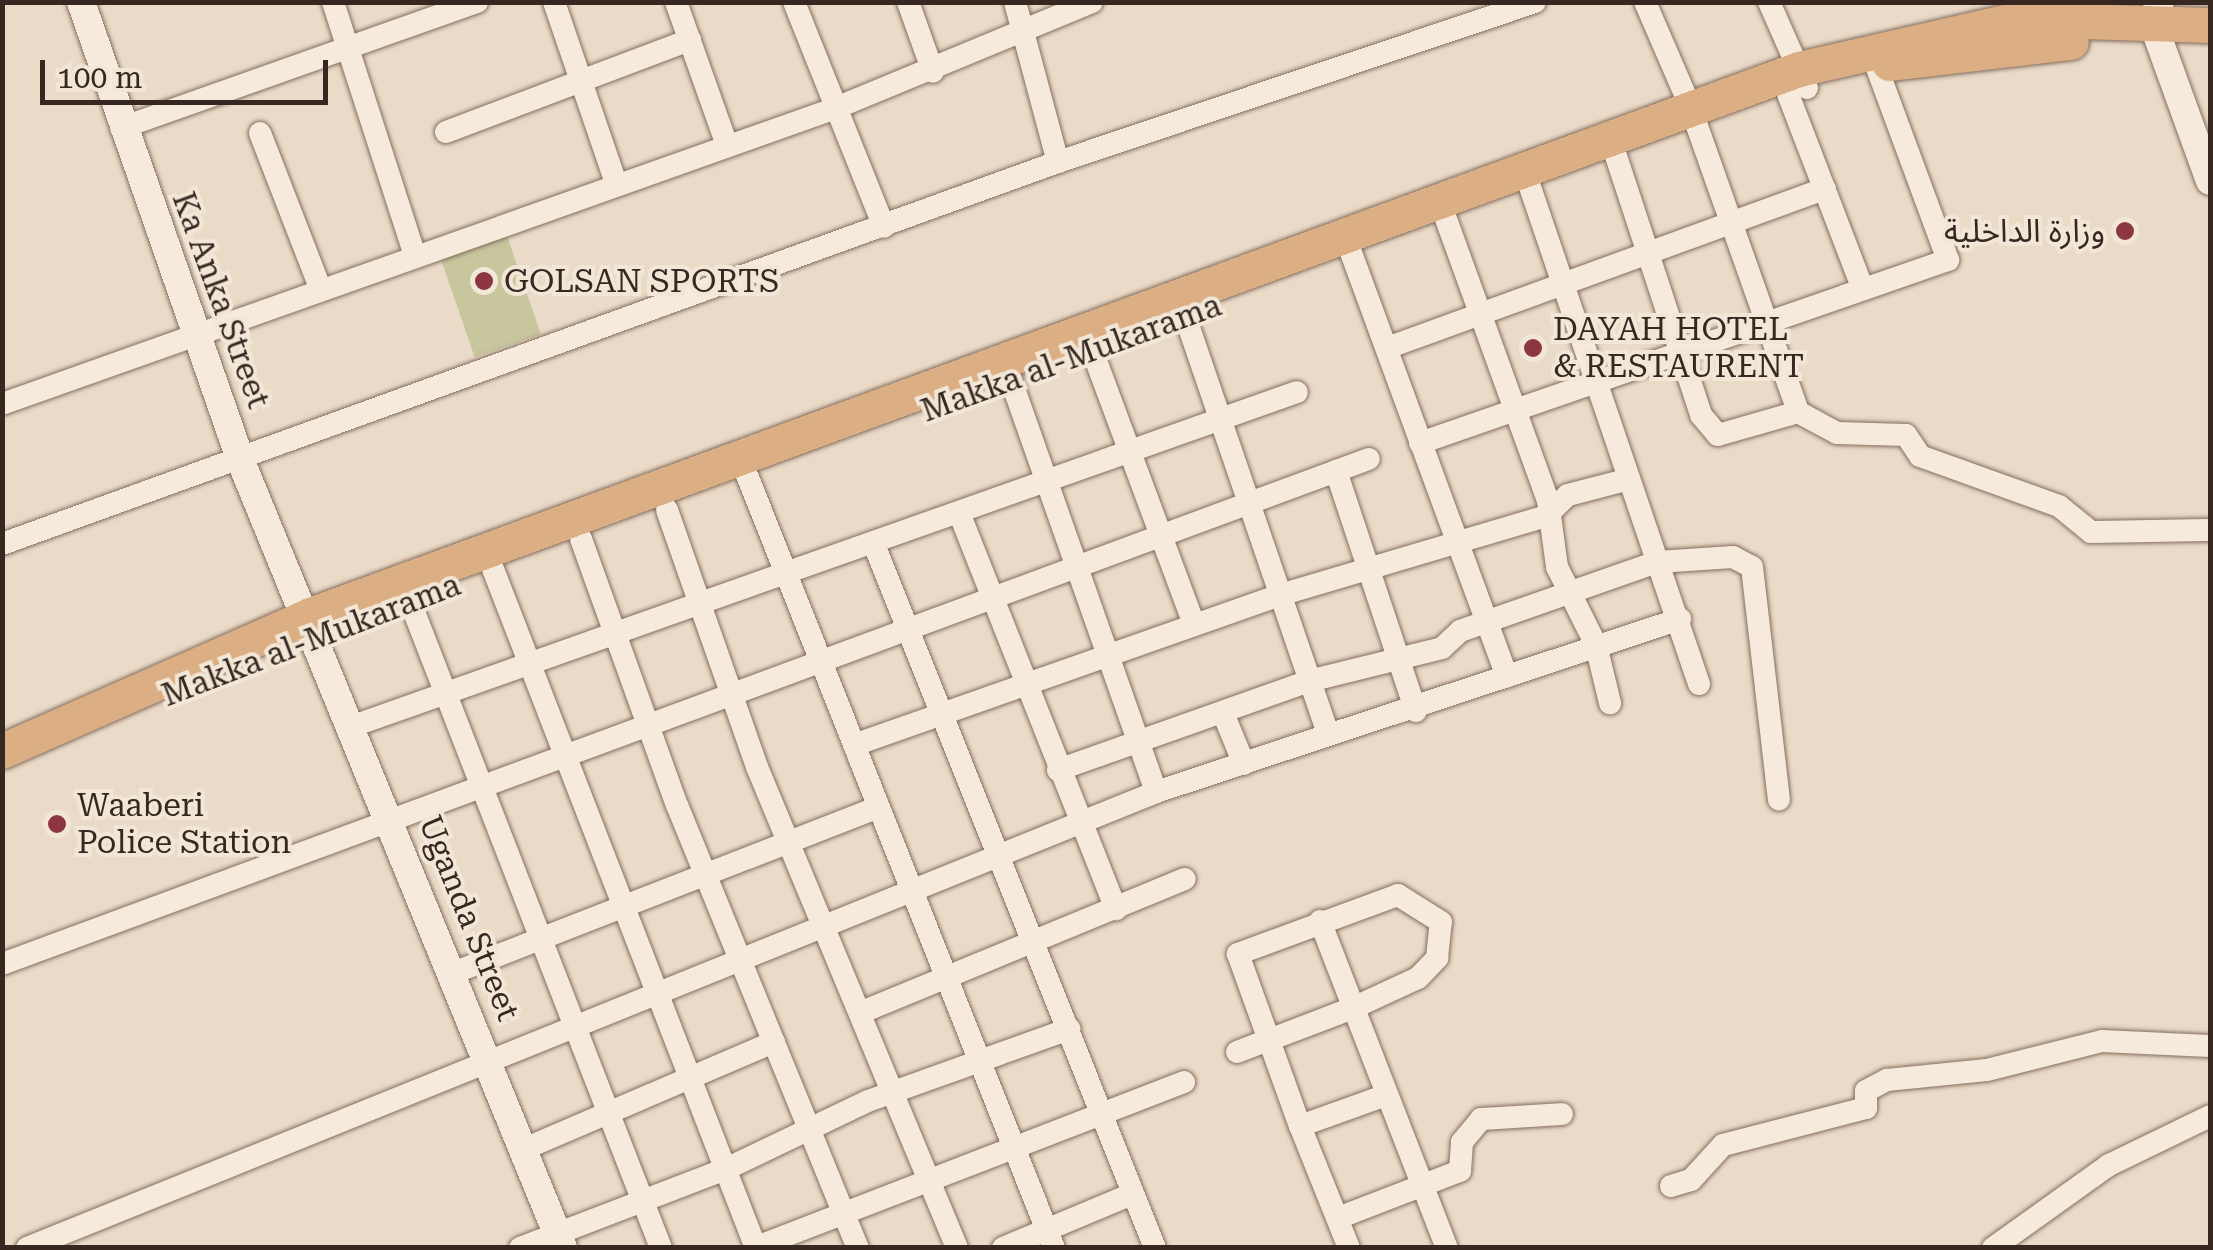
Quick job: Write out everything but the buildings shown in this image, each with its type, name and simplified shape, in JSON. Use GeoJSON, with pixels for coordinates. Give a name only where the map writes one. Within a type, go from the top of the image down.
{"type":"FeatureCollection","features":[{"type":"Feature","properties":{"kind":"highway","name":"Makka al-Mukarama"},"geometry":{"type":"LineString","coordinates":[[2,751],[314,625],[745,470],[1693,116],[2016,19],[2178,26]]}},
{"type":"Feature","properties":{"kind":"highway","name":"Makka al-Mukarama"},"geometry":{"type":"LineString","coordinates":[[1798,84],[1876,66],[2178,26]]}},
{"type":"Feature","properties":{"kind":"highway","name":"Makka al-Mukarama"},"geometry":{"type":"LineString","coordinates":[[2,771],[314,625],[409,600],[666,510],[745,470],[1185,316],[1350,246],[1446,220],[1615,154],[1693,116]]}},
{"type":"Feature","properties":{"kind":"street","name":"Ka Anka Street"},"geometry":{"type":"LineString","coordinates":[[81,2],[121,128],[242,464],[314,625]]}},
{"type":"Feature","properties":{"kind":"street"},"geometry":{"type":"LineString","coordinates":[[333,2],[414,254]]}},
{"type":"Feature","properties":{"kind":"street"},"geometry":{"type":"LineString","coordinates":[[121,128],[348,44],[477,2]]}},
{"type":"Feature","properties":{"kind":"street"},"geometry":{"type":"LineString","coordinates":[[554,2],[616,183]]}},
{"type":"Feature","properties":{"kind":"street"},"geometry":{"type":"LineString","coordinates":[[676,2],[727,146]]}},
{"type":"Feature","properties":{"kind":"street"},"geometry":{"type":"LineString","coordinates":[[794,2],[884,227]]}},
{"type":"Feature","properties":{"kind":"street"},"geometry":{"type":"LineString","coordinates":[[908,2],[933,72]]}},
{"type":"Feature","properties":{"kind":"street"},"geometry":{"type":"LineString","coordinates":[[1016,2],[1058,162]]}},
{"type":"Feature","properties":{"kind":"street"},"geometry":{"type":"LineString","coordinates":[[2,404],[414,254],[836,108],[933,72],[1092,2]]}},
{"type":"Feature","properties":{"kind":"street"},"geometry":{"type":"LineString","coordinates":[[2,544],[242,464],[1058,162],[1536,2]]}},
{"type":"Feature","properties":{"kind":"street"},"geometry":{"type":"LineString","coordinates":[[1645,2],[1693,116],[1798,412],[1837,434],[1906,435],[1920,456],[2059,506],[2091,532],[2210,530]]}},
{"type":"Feature","properties":{"kind":"street"},"geometry":{"type":"LineString","coordinates":[[1770,2],[1798,84],[1824,189],[1862,287]]}},
{"type":"Feature","properties":{"kind":"street"},"geometry":{"type":"LineString","coordinates":[[2178,26],[2210,126]]}},
{"type":"Feature","properties":{"kind":"street"},"geometry":{"type":"LineString","coordinates":[[2178,26],[2210,180]]}},
{"type":"Feature","properties":{"kind":"street"},"geometry":{"type":"LineString","coordinates":[[446,132],[690,40]]}},
{"type":"Feature","properties":{"kind":"street"},"geometry":{"type":"LineString","coordinates":[[1420,443],[1516,414],[1676,352],[1948,260],[1876,66]]}},
{"type":"Feature","properties":{"kind":"street"},"geometry":{"type":"LineString","coordinates":[[260,133],[320,288]]}},
{"type":"Feature","properties":{"kind":"street"},"geometry":{"type":"LineString","coordinates":[[1615,154],[1676,352],[1718,435],[1798,412]]}},
{"type":"Feature","properties":{"kind":"street"},"geometry":{"type":"LineString","coordinates":[[1530,187],[1560,286],[1598,381],[1625,480],[1680,619],[1699,684]]}},
{"type":"Feature","properties":{"kind":"street"},"geometry":{"type":"LineString","coordinates":[[1387,348],[1824,189]]}},
{"type":"Feature","properties":{"kind":"street"},"geometry":{"type":"LineString","coordinates":[[1446,220],[1516,414],[1570,593],[1596,645],[1610,703]]}},
{"type":"Feature","properties":{"kind":"street"},"geometry":{"type":"LineString","coordinates":[[1350,246],[1507,676]]}},
{"type":"Feature","properties":{"kind":"street"},"geometry":{"type":"LineString","coordinates":[[1185,316],[1328,734]]}},
{"type":"Feature","properties":{"kind":"street"},"geometry":{"type":"LineString","coordinates":[[1092,350],[1194,625]]}},
{"type":"Feature","properties":{"kind":"street"},"geometry":{"type":"LineString","coordinates":[[1011,380],[1156,792]]}},
{"type":"Feature","properties":{"kind":"street"},"geometry":{"type":"LineString","coordinates":[[353,726],[531,661],[790,577],[1297,392]]}},
{"type":"Feature","properties":{"kind":"street"},"geometry":{"type":"LineString","coordinates":[[2,964],[390,815],[1078,569],[1369,460]]}},
{"type":"Feature","properties":{"kind":"street"},"geometry":{"type":"LineString","coordinates":[[745,470],[1051,1238]]}},
{"type":"Feature","properties":{"kind":"street"},"geometry":{"type":"LineString","coordinates":[[1336,471],[1416,710]]}},
{"type":"Feature","properties":{"kind":"street"},"geometry":{"type":"LineString","coordinates":[[854,745],[1280,595],[1546,516],[1568,495],[1625,480]]}},
{"type":"Feature","properties":{"kind":"street"},"geometry":{"type":"LineString","coordinates":[[666,510],[731,694],[898,1095],[957,1248]]}},
{"type":"Feature","properties":{"kind":"street"},"geometry":{"type":"LineString","coordinates":[[960,515],[1022,686],[1116,909]]}},
{"type":"Feature","properties":{"kind":"street"},"geometry":{"type":"LineString","coordinates":[[581,538],[774,1042],[858,1248]]}},
{"type":"Feature","properties":{"kind":"street"},"geometry":{"type":"LineString","coordinates":[[874,547],[1030,945],[1069,1029],[1155,1248]]}},
{"type":"Feature","properties":{"kind":"street"},"geometry":{"type":"LineString","coordinates":[[1058,770],[1399,653],[1442,648],[1490,621],[1658,562],[1733,557],[1752,568],[1779,799]]}},
{"type":"Feature","properties":{"kind":"street"},"geometry":{"type":"LineString","coordinates":[[494,569],[686,1078],[755,1247],[844,1216],[1184,1082]]}},
{"type":"Feature","properties":{"kind":"street"},"geometry":{"type":"LineString","coordinates":[[409,600],[572,1031],[661,1248]]}},
{"type":"Feature","properties":{"kind":"street"},"geometry":{"type":"LineString","coordinates":[[27,1248],[657,999],[1156,792],[1328,734],[1416,710],[1680,619]]}},
{"type":"Feature","properties":{"kind":"street","name":"Uganda Street"},"geometry":{"type":"LineString","coordinates":[[314,625],[560,1240]]}},
{"type":"Feature","properties":{"kind":"street"},"geometry":{"type":"LineString","coordinates":[[1223,712],[1244,764]]}},
{"type":"Feature","properties":{"kind":"street"},"geometry":{"type":"LineString","coordinates":[[453,974],[623,911],[878,808]]}},
{"type":"Feature","properties":{"kind":"street"},"geometry":{"type":"LineString","coordinates":[[862,1012],[1185,879]]}},
{"type":"Feature","properties":{"kind":"street"},"geometry":{"type":"LineString","coordinates":[[1238,1052],[1270,1040],[1354,1008],[1418,978],[1437,958],[1441,922],[1398,896],[1320,921],[1238,954],[1270,1040],[1300,1126],[1350,1248]]}},
{"type":"Feature","properties":{"kind":"street"},"geometry":{"type":"LineString","coordinates":[[1320,921],[1354,1008],[1381,1097],[1447,1248]]}},
{"type":"Feature","properties":{"kind":"street"},"geometry":{"type":"LineString","coordinates":[[520,1248],[560,1240],[812,1128],[1069,1029]]}},
{"type":"Feature","properties":{"kind":"street"},"geometry":{"type":"LineString","coordinates":[[1671,1186],[1691,1180],[1723,1145],[1866,1108],[1866,1091],[1888,1080],[1986,1070],[2102,1041],[2210,1046]]}},
{"type":"Feature","properties":{"kind":"street"},"geometry":{"type":"LineString","coordinates":[[524,1149],[774,1042]]}},
{"type":"Feature","properties":{"kind":"street"},"geometry":{"type":"LineString","coordinates":[[1300,1126],[1381,1097]]}},
{"type":"Feature","properties":{"kind":"street"},"geometry":{"type":"LineString","coordinates":[[1338,1218],[1460,1171],[1462,1142],[1481,1118],[1562,1114]]}},
{"type":"Feature","properties":{"kind":"street"},"geometry":{"type":"LineString","coordinates":[[1993,1248],[2108,1165],[2210,1116]]}},
{"type":"Feature","properties":{"kind":"street"},"geometry":{"type":"LineString","coordinates":[[1003,1248],[1051,1238],[1132,1194]]}},
{"type":"Feature","properties":{"kind":"green space","name":"GOLSAN SPORTS"},"geometry":{"type":"Polygon","coordinates":[[[506,233],[541,334],[475,357],[440,256],[506,233]]]}},
{"type":"Feature","properties":{"kind":"place","name":"وزارة الداخلية"},"geometry":{"type":"Point","coordinates":[2125,231]}},
{"type":"Feature","properties":{"kind":"place","name":"GOLSAN SPORTS"},"geometry":{"type":"Point","coordinates":[484,281]}},
{"type":"Feature","properties":{"kind":"place","name":"DAYAH HOTEL & RESTAURENT"},"geometry":{"type":"Point","coordinates":[1533,348]}},
{"type":"Feature","properties":{"kind":"place","name":"Waaberi Police Station"},"geometry":{"type":"Point","coordinates":[57,824]}}]}
